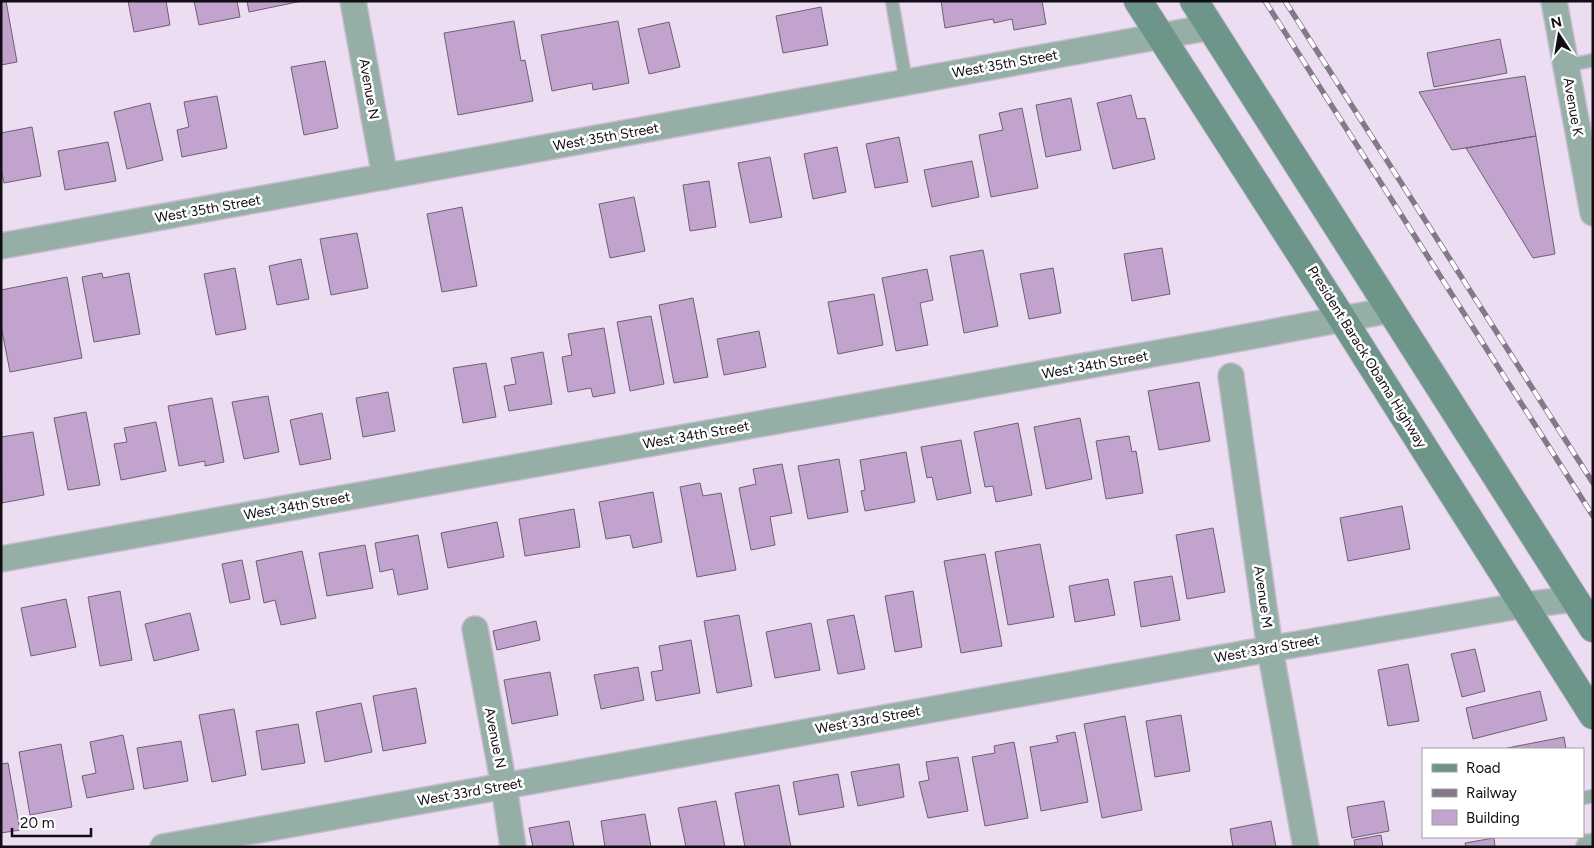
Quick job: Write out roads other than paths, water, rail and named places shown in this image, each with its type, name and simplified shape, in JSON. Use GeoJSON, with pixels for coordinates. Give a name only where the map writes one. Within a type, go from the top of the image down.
{"type":"FeatureCollection","features":[{"type":"Feature","properties":{"kind":"main road","name":"President Barack Obama Highway"},"geometry":{"type":"LineString","coordinates":[[1138,1],[1343,320],[1593,716]]}},
{"type":"Feature","properties":{"kind":"main road"},"geometry":{"type":"LineString","coordinates":[[1194,1],[1593,628]]}},
{"type":"Feature","properties":{"kind":"street","name":"Avenue N"},"geometry":{"type":"LineString","coordinates":[[353,1],[385,177]]}},
{"type":"Feature","properties":{"kind":"street","name":"Avenue K"},"geometry":{"type":"LineString","coordinates":[[1554,1],[1566,66],[1586,134],[1593,213]]}},
{"type":"Feature","properties":{"kind":"street","name":"West 35th Street"},"geometry":{"type":"LineString","coordinates":[[1,246],[1211,27]]}},
{"type":"Feature","properties":{"kind":"street","name":"West 34th Street"},"geometry":{"type":"LineString","coordinates":[[1,559],[1391,310]]}},
{"type":"Feature","properties":{"kind":"street","name":"Avenue M"},"geometry":{"type":"LineString","coordinates":[[1231,376],[1270,649],[1306,847]]}},
{"type":"Feature","properties":{"kind":"street","name":"West 33rd Street"},"geometry":{"type":"LineString","coordinates":[[163,847],[220,842],[504,786],[1270,649],[1524,605],[1574,599]]}},
{"type":"Feature","properties":{"kind":"street","name":"Avenue N"},"geometry":{"type":"LineString","coordinates":[[475,629],[504,786],[513,847]]}},
{"type":"Feature","properties":{"kind":"lane"},"geometry":{"type":"LineString","coordinates":[[892,1],[906,82]]}},
{"type":"Feature","properties":{"kind":"lane"},"geometry":{"type":"LineString","coordinates":[[1566,66],[1593,60]]}},
{"type":"Feature","properties":{"kind":"lane"},"geometry":{"type":"LineString","coordinates":[[1582,847],[1586,842],[1593,840]]}},
{"type":"Feature","properties":{"kind":"railway"},"geometry":{"type":"LineString","coordinates":[[1265,1],[1593,516]]}},
{"type":"Feature","properties":{"kind":"railway"},"geometry":{"type":"LineString","coordinates":[[1285,1],[1593,483]]}}]}
